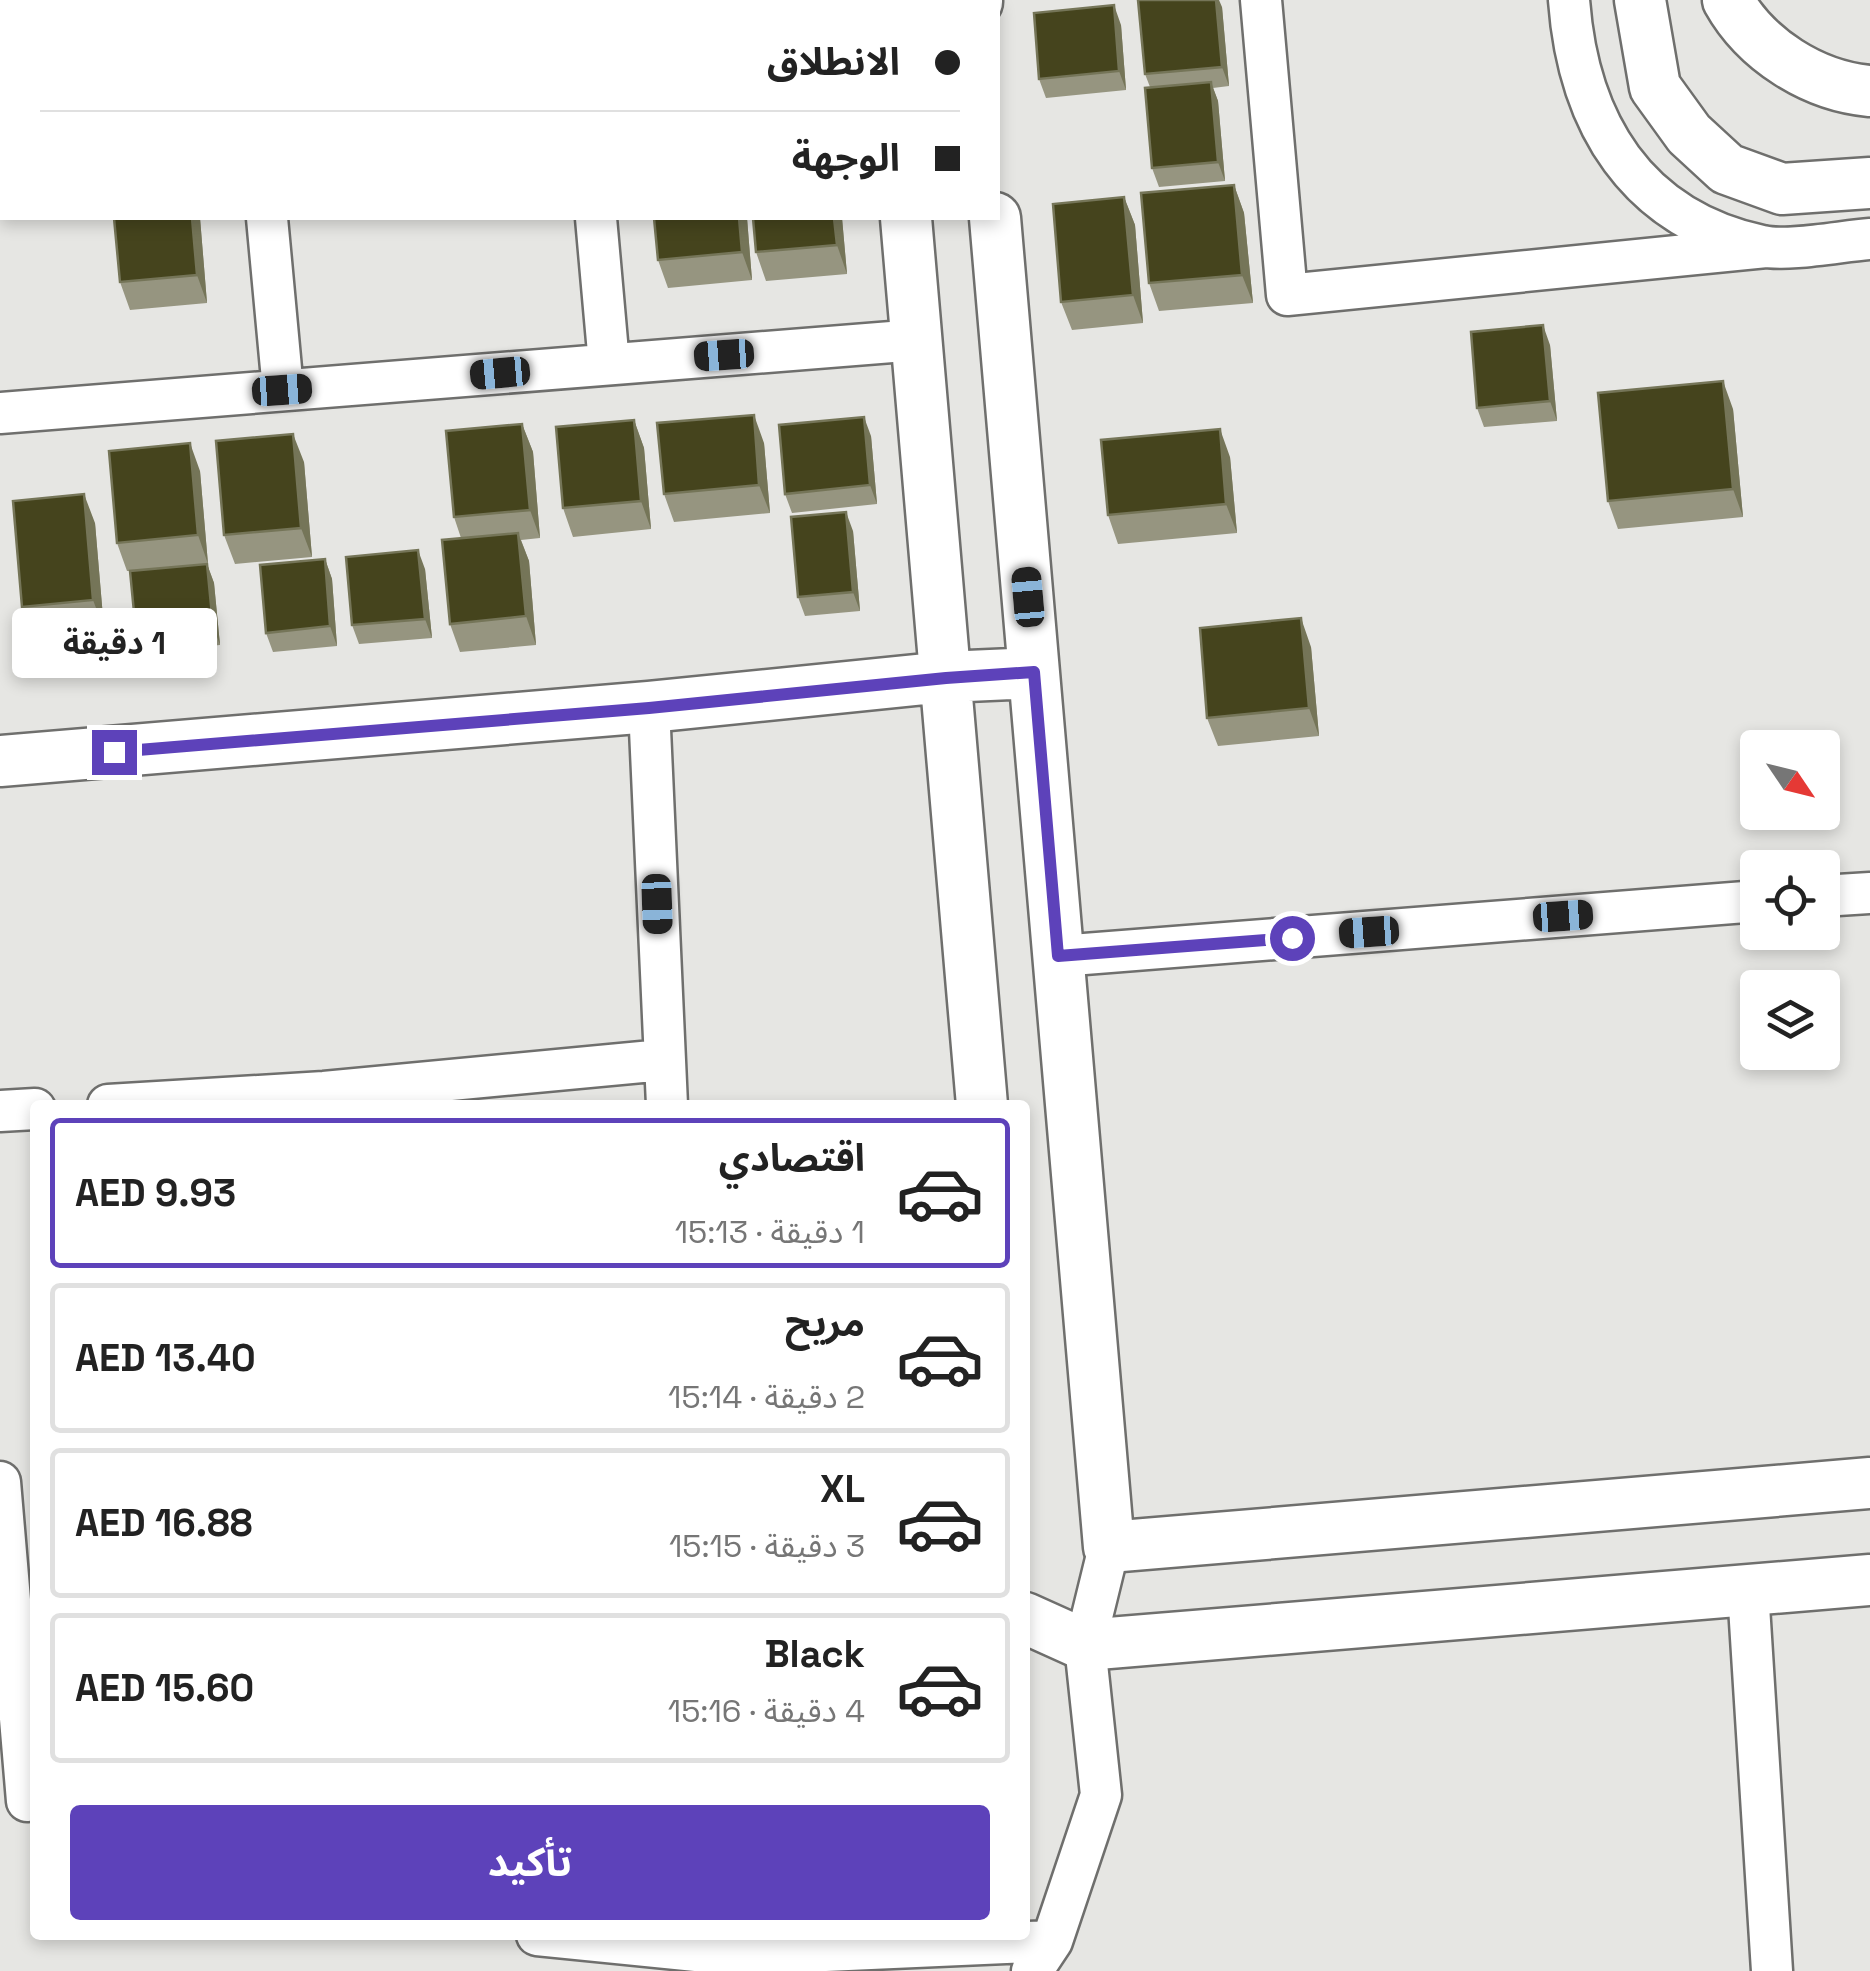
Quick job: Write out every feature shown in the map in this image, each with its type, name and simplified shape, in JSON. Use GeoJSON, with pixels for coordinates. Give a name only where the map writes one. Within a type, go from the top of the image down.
{"type":"FeatureCollection","features":[{"type":"Feature","properties":{"kind":"street"},"geometry":{"type":"LineString","coordinates":[[1260,0],[1287,295],[1870,239]]}},
{"type":"Feature","properties":{"kind":"street"},"geometry":{"type":"LineString","coordinates":[[1569,0],[1572,41],[1585,90],[1608,140],[1644,186],[1694,224],[1766,248]]}},
{"type":"Feature","properties":{"kind":"street"},"geometry":{"type":"LineString","coordinates":[[1640,0],[1655,87],[1689,134],[1727,169],[1782,190],[1870,184]]}},
{"type":"Feature","properties":{"kind":"street"},"geometry":{"type":"LineString","coordinates":[[1728,0],[1740,21],[1769,51],[1846,89],[1870,92]]}},
{"type":"Feature","properties":{"kind":"street"},"geometry":{"type":"LineString","coordinates":[[266,220],[282,390]]}},
{"type":"Feature","properties":{"kind":"street"},"geometry":{"type":"LineString","coordinates":[[596,220],[609,364]]}},
{"type":"Feature","properties":{"kind":"street"},"geometry":{"type":"LineString","coordinates":[[906,220],[982,1100]]}},
{"type":"Feature","properties":{"kind":"street"},"geometry":{"type":"LineString","coordinates":[[636,1940],[1042,1956],[1101,1794],[1084,1645],[1108,1546],[996,220]]}},
{"type":"Feature","properties":{"kind":"street"},"geometry":{"type":"LineString","coordinates":[[0,413],[917,340]]}},
{"type":"Feature","properties":{"kind":"street"},"geometry":{"type":"LineString","coordinates":[[0,762],[1034,672]]}},
{"type":"Feature","properties":{"kind":"street"},"geometry":{"type":"LineString","coordinates":[[649,708],[667,1100]]}},
{"type":"Feature","properties":{"kind":"street"},"geometry":{"type":"LineString","coordinates":[[1840,895],[1870,893]]}},
{"type":"Feature","properties":{"kind":"street"},"geometry":{"type":"LineString","coordinates":[[1058,956],[1740,903]]}},
{"type":"Feature","properties":{"kind":"street"},"geometry":{"type":"LineString","coordinates":[[289,1100],[663,1060]]}},
{"type":"Feature","properties":{"kind":"street"},"geometry":{"type":"LineString","coordinates":[[0,1111],[30,1109]]}},
{"type":"Feature","properties":{"kind":"street"},"geometry":{"type":"LineString","coordinates":[[0,1482],[21,1798]]}},
{"type":"Feature","properties":{"kind":"street"},"geometry":{"type":"LineString","coordinates":[[1108,1546],[1870,1483]]}},
{"type":"Feature","properties":{"kind":"street"},"geometry":{"type":"LineString","coordinates":[[1030,1620],[1084,1645],[1870,1580]]}},
{"type":"Feature","properties":{"kind":"street"},"geometry":{"type":"LineString","coordinates":[[1748,1590],[1772,1971]]}},
{"type":"Feature","properties":{"kind":"building"},"geometry":{"type":"Polygon","coordinates":[[[1138,0],[1216,0],[1222,67],[1145,74],[1138,0]]]}},
{"type":"Feature","properties":{"kind":"building"},"geometry":{"type":"Polygon","coordinates":[[[1114,5],[1119,71],[1039,79],[1034,13],[1114,5]]]}},
{"type":"Feature","properties":{"kind":"building"},"geometry":{"type":"Polygon","coordinates":[[[1211,82],[1218,162],[1152,168],[1145,88],[1211,82]]]}},
{"type":"Feature","properties":{"kind":"building"},"geometry":{"type":"Polygon","coordinates":[[[1234,185],[1242,275],[1149,283],[1141,193],[1234,185]]]}},
{"type":"Feature","properties":{"kind":"building"},"geometry":{"type":"Polygon","coordinates":[[[1124,197],[1133,295],[1061,302],[1053,204],[1124,197]]]}},
{"type":"Feature","properties":{"kind":"building"},"geometry":{"type":"Polygon","coordinates":[[[114,220],[192,220],[197,275],[120,282],[114,220]]]}},
{"type":"Feature","properties":{"kind":"building"},"geometry":{"type":"Polygon","coordinates":[[[654,220],[739,220],[742,252],[658,260],[654,220]]]}},
{"type":"Feature","properties":{"kind":"building"},"geometry":{"type":"Polygon","coordinates":[[[753,220],[834,220],[837,245],[756,252],[753,220]]]}},
{"type":"Feature","properties":{"kind":"building"},"geometry":{"type":"Polygon","coordinates":[[[1543,325],[1550,401],[1477,408],[1471,332],[1543,325]]]}},
{"type":"Feature","properties":{"kind":"building"},"geometry":{"type":"Polygon","coordinates":[[[1723,381],[1733,489],[1608,501],[1598,393],[1723,381]]]}},
{"type":"Feature","properties":{"kind":"building"},"geometry":{"type":"Polygon","coordinates":[[[754,415],[759,485],[664,494],[657,423],[754,415]]]}},
{"type":"Feature","properties":{"kind":"building"},"geometry":{"type":"Polygon","coordinates":[[[864,417],[870,485],[785,494],[779,425],[864,417]]]}},
{"type":"Feature","properties":{"kind":"building"},"geometry":{"type":"Polygon","coordinates":[[[634,420],[641,501],[563,508],[556,427],[634,420]]]}},
{"type":"Feature","properties":{"kind":"building"},"geometry":{"type":"Polygon","coordinates":[[[522,424],[530,510],[454,517],[446,431],[522,424]]]}},
{"type":"Feature","properties":{"kind":"building"},"geometry":{"type":"Polygon","coordinates":[[[1220,429],[1226,504],[1108,515],[1101,440],[1220,429]]]}},
{"type":"Feature","properties":{"kind":"building"},"geometry":{"type":"Polygon","coordinates":[[[293,434],[301,528],[224,535],[216,441],[293,434]]]}},
{"type":"Feature","properties":{"kind":"building"},"geometry":{"type":"Polygon","coordinates":[[[190,443],[198,535],[117,543],[109,451],[190,443]]]}},
{"type":"Feature","properties":{"kind":"building"},"geometry":{"type":"Polygon","coordinates":[[[84,494],[93,600],[22,607],[13,501],[84,494]]]}},
{"type":"Feature","properties":{"kind":"building"},"geometry":{"type":"Polygon","coordinates":[[[846,512],[853,592],[798,597],[791,517],[846,512]]]}},
{"type":"Feature","properties":{"kind":"building"},"geometry":{"type":"Polygon","coordinates":[[[518,533],[526,616],[450,624],[442,540],[518,533]]]}},
{"type":"Feature","properties":{"kind":"building"},"geometry":{"type":"Polygon","coordinates":[[[418,550],[425,619],[352,625],[346,557],[418,550]]]}},
{"type":"Feature","properties":{"kind":"building"},"geometry":{"type":"Polygon","coordinates":[[[325,559],[330,626],[266,633],[260,565],[325,559]]]}},
{"type":"Feature","properties":{"kind":"building"},"geometry":{"type":"Polygon","coordinates":[[[207,564],[213,626],[136,633],[130,571],[207,564]]]}},
{"type":"Feature","properties":{"kind":"building"},"geometry":{"type":"Polygon","coordinates":[[[1301,618],[1309,708],[1207,718],[1200,628],[1301,618]]]}},
{"type":"Feature","properties":{"kind":"route"},"geometry":{"type":"LineString","coordinates":[[114,752],[1034,672],[1058,956],[1292,938]]}}]}
